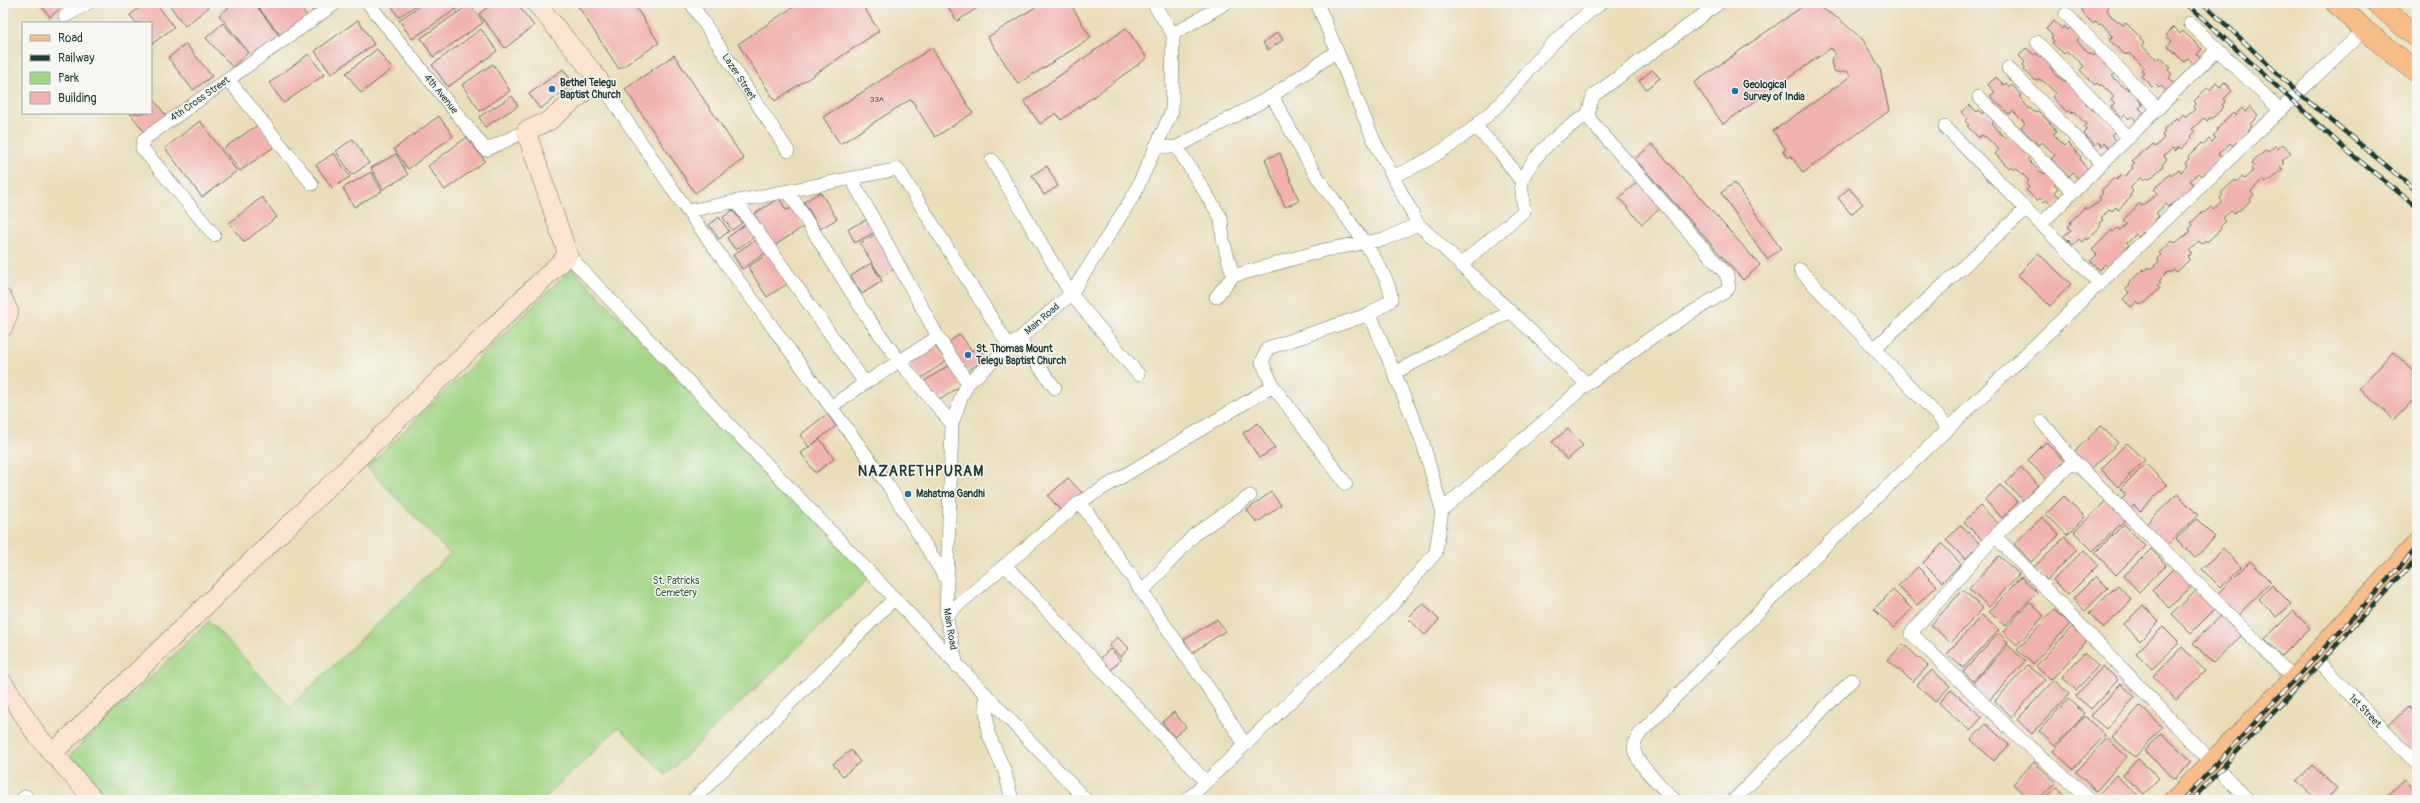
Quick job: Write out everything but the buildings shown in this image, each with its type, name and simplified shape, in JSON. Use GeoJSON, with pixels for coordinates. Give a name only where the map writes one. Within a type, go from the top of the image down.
{"type":"FeatureCollection","features":[{"type":"Feature","properties":{"kind":"main road"},"geometry":{"type":"LineString","coordinates":[[52,754],[568,255],[526,131],[549,121],[599,80],[536,3]]}},
{"type":"Feature","properties":{"kind":"main road"},"geometry":{"type":"LineString","coordinates":[[2336,3],[2364,30],[2417,72]]}},
{"type":"Feature","properties":{"kind":"main road"},"geometry":{"type":"LineString","coordinates":[[2376,3],[2417,38]]}},
{"type":"Feature","properties":{"kind":"main road"},"geometry":{"type":"LineString","coordinates":[[3,299],[10,312],[3,327]]}},
{"type":"Feature","properties":{"kind":"main road"},"geometry":{"type":"LineString","coordinates":[[2175,800],[2294,679],[2417,544]]}},
{"type":"Feature","properties":{"kind":"main road"},"geometry":{"type":"LineString","coordinates":[[3,683],[36,734],[94,800]]}},
{"type":"Feature","properties":{"kind":"street"},"geometry":{"type":"LineString","coordinates":[[65,16],[88,3]]}},
{"type":"Feature","properties":{"kind":"street","name":"4th Cross Street"},"geometry":{"type":"LineString","coordinates":[[214,235],[142,148],[144,139],[336,3]]}},
{"type":"Feature","properties":{"kind":"street","name":"4th Avenue"},"geometry":{"type":"LineString","coordinates":[[368,3],[486,150],[526,131]]}},
{"type":"Feature","properties":{"kind":"street","name":"Lazer Street"},"geometry":{"type":"LineString","coordinates":[[691,3],[788,151]]}},
{"type":"Feature","properties":{"kind":"street"},"geometry":{"type":"LineString","coordinates":[[1153,3],[1173,34],[1226,3]]}},
{"type":"Feature","properties":{"kind":"street"},"geometry":{"type":"LineString","coordinates":[[1316,3],[1375,143],[1418,224],[1509,312],[1523,321],[1587,384]]}},
{"type":"Feature","properties":{"kind":"street"},"geometry":{"type":"LineString","coordinates":[[1393,176],[1418,166],[1475,126],[1521,82],[1552,44],[1600,3]]}},
{"type":"Feature","properties":{"kind":"street"},"geometry":{"type":"LineString","coordinates":[[1442,510],[1587,384],[1652,337],[1725,292],[1729,287],[1727,274],[1591,121],[1588,114],[1592,96],[1719,3]]}},
{"type":"Feature","properties":{"kind":"street"},"geometry":{"type":"LineString","coordinates":[[2066,14],[2158,109]]}},
{"type":"Feature","properties":{"kind":"street"},"geometry":{"type":"LineString","coordinates":[[2190,23],[2280,110]]}},
{"type":"Feature","properties":{"kind":"street"},"geometry":{"type":"LineString","coordinates":[[1675,800],[1640,762],[1634,749],[1636,739],[1642,731],[1789,581],[2364,30]]}},
{"type":"Feature","properties":{"kind":"street","name":"Main Road"},"geometry":{"type":"LineString","coordinates":[[957,666],[946,614],[945,577],[952,424],[962,395],[968,383],[1070,294],[1134,195],[1172,111],[1173,34]]}},
{"type":"Feature","properties":{"kind":"street"},"geometry":{"type":"LineString","coordinates":[[2037,42],[2129,138]]}},
{"type":"Feature","properties":{"kind":"street"},"geometry":{"type":"LineString","coordinates":[[2041,224],[2217,50]]}},
{"type":"Feature","properties":{"kind":"street"},"geometry":{"type":"LineString","coordinates":[[1155,147],[1177,147],[1272,96],[1337,51]]}},
{"type":"Feature","properties":{"kind":"street"},"geometry":{"type":"LineString","coordinates":[[2008,68],[2102,164]]}},
{"type":"Feature","properties":{"kind":"street"},"geometry":{"type":"LineString","coordinates":[[228,79],[312,184]]}},
{"type":"Feature","properties":{"kind":"street"},"geometry":{"type":"LineString","coordinates":[[599,80],[688,211],[832,406],[888,485],[945,577]]}},
{"type":"Feature","properties":{"kind":"street"},"geometry":{"type":"LineString","coordinates":[[1272,96],[1320,181],[1365,244],[1384,277],[1391,296],[1389,302],[1370,314],[1268,348],[1262,362],[1273,386],[1346,484]]}},
{"type":"Feature","properties":{"kind":"street"},"geometry":{"type":"LineString","coordinates":[[1980,97],[2074,192]]}},
{"type":"Feature","properties":{"kind":"street"},"geometry":{"type":"LineString","coordinates":[[1521,181],[1528,166],[1549,142],[1588,114]]}},
{"type":"Feature","properties":{"kind":"street"},"geometry":{"type":"LineString","coordinates":[[1460,266],[1524,211],[1521,181],[1502,155],[1475,126]]}},
{"type":"Feature","properties":{"kind":"street"},"geometry":{"type":"LineString","coordinates":[[1945,127],[2100,284]]}},
{"type":"Feature","properties":{"kind":"street"},"geometry":{"type":"LineString","coordinates":[[1177,147],[1221,218],[1223,240],[1234,276]]}},
{"type":"Feature","properties":{"kind":"street"},"geometry":{"type":"LineString","coordinates":[[992,160],[1070,294],[1138,374]]}},
{"type":"Feature","properties":{"kind":"street"},"geometry":{"type":"LineString","coordinates":[[688,211],[898,169],[1014,343],[1055,388]]}},
{"type":"Feature","properties":{"kind":"street"},"geometry":{"type":"LineString","coordinates":[[851,178],[938,337],[968,383]]}},
{"type":"Feature","properties":{"kind":"street"},"geometry":{"type":"LineString","coordinates":[[788,191],[867,317],[900,362],[952,424]]}},
{"type":"Feature","properties":{"kind":"street"},"geometry":{"type":"LineString","coordinates":[[736,202],[864,383]]}},
{"type":"Feature","properties":{"kind":"street"},"geometry":{"type":"LineString","coordinates":[[1875,348],[2026,209]]}},
{"type":"Feature","properties":{"kind":"street"},"geometry":{"type":"LineString","coordinates":[[1216,297],[1234,276],[1324,250],[1365,244],[1385,239],[1418,224]]}},
{"type":"Feature","properties":{"kind":"street"},"geometry":{"type":"LineString","coordinates":[[568,255],[1086,800]]}},
{"type":"Feature","properties":{"kind":"street"},"geometry":{"type":"LineString","coordinates":[[1800,270],[1949,428]]}},
{"type":"Feature","properties":{"kind":"street"},"geometry":{"type":"LineString","coordinates":[[1394,373],[1509,312]]}},
{"type":"Feature","properties":{"kind":"street"},"geometry":{"type":"LineString","coordinates":[[1187,800],[1390,606],[1436,552],[1442,510],[1423,443],[1370,314]]}},
{"type":"Feature","properties":{"kind":"street"},"geometry":{"type":"LineString","coordinates":[[832,406],[864,383],[938,337]]}},
{"type":"Feature","properties":{"kind":"street"},"geometry":{"type":"LineString","coordinates":[[946,614],[1080,502],[1273,386]]}},
{"type":"Feature","properties":{"kind":"street"},"geometry":{"type":"LineString","coordinates":[[2042,422],[2074,461],[2294,679]]}},
{"type":"Feature","properties":{"kind":"street"},"geometry":{"type":"LineString","coordinates":[[2074,461],[1995,536],[1911,632],[2018,737],[2091,800]]}},
{"type":"Feature","properties":{"kind":"street"},"geometry":{"type":"LineString","coordinates":[[1142,592],[1195,534],[1250,496]]}},
{"type":"Feature","properties":{"kind":"street"},"geometry":{"type":"LineString","coordinates":[[1080,502],[1216,699],[1245,745]]}},
{"type":"Feature","properties":{"kind":"street"},"geometry":{"type":"LineString","coordinates":[[1995,536],[2248,800]]}},
{"type":"Feature","properties":{"kind":"street"},"geometry":{"type":"LineString","coordinates":[[1005,565],[1206,782]]}},
{"type":"Feature","properties":{"kind":"street"},"geometry":{"type":"LineString","coordinates":[[693,800],[894,599]]}},
{"type":"Feature","properties":{"kind":"street","name":"1st Street"},"geometry":{"type":"LineString","coordinates":[[2314,657],[2417,764]]}},
{"type":"Feature","properties":{"kind":"street"},"geometry":{"type":"LineString","coordinates":[[1734,800],[1852,680]]}},
{"type":"Feature","properties":{"kind":"street"},"geometry":{"type":"LineString","coordinates":[[985,693],[988,733],[1005,772],[1012,800]]}},
{"type":"Feature","properties":{"kind":"green space","name":"St. Patricks Cemetery"},"geometry":{"type":"Polygon","coordinates":[[[572,268],[870,577],[666,775],[619,727],[543,800],[110,800],[70,755],[209,621],[290,707],[450,554],[367,467],[572,268]]]}},
{"type":"Feature","properties":{"kind":"railway"},"geometry":{"type":"LineString","coordinates":[[2186,3],[2346,150],[2417,207]]}},
{"type":"Feature","properties":{"kind":"railway"},"geometry":{"type":"LineString","coordinates":[[2203,3],[2298,93],[2417,191]]}},
{"type":"Feature","properties":{"kind":"railway"},"geometry":{"type":"LineString","coordinates":[[2183,800],[2417,548]]}},
{"type":"Feature","properties":{"kind":"railway"},"geometry":{"type":"LineString","coordinates":[[2192,800],[2417,558]]}},
{"type":"Feature","properties":{"kind":"place","name":"Bethel Telegu Baptist Church"},"geometry":{"type":"Point","coordinates":[552,89]}},
{"type":"Feature","properties":{"kind":"place","name":"Geological Survey of India"},"geometry":{"type":"Point","coordinates":[1735,91]}},
{"type":"Feature","properties":{"kind":"place","name":"St. Thomas Mount Telegu Baptist Church"},"geometry":{"type":"Point","coordinates":[968,355]}},
{"type":"Feature","properties":{"kind":"place","name":"Mahatma Gandhi"},"geometry":{"type":"Point","coordinates":[908,494]}},
{"type":"Feature","properties":{"kind":"district","name":"NAZARETHPURAM"},"geometry":{"type":"Point","coordinates":[921,471]}}]}
